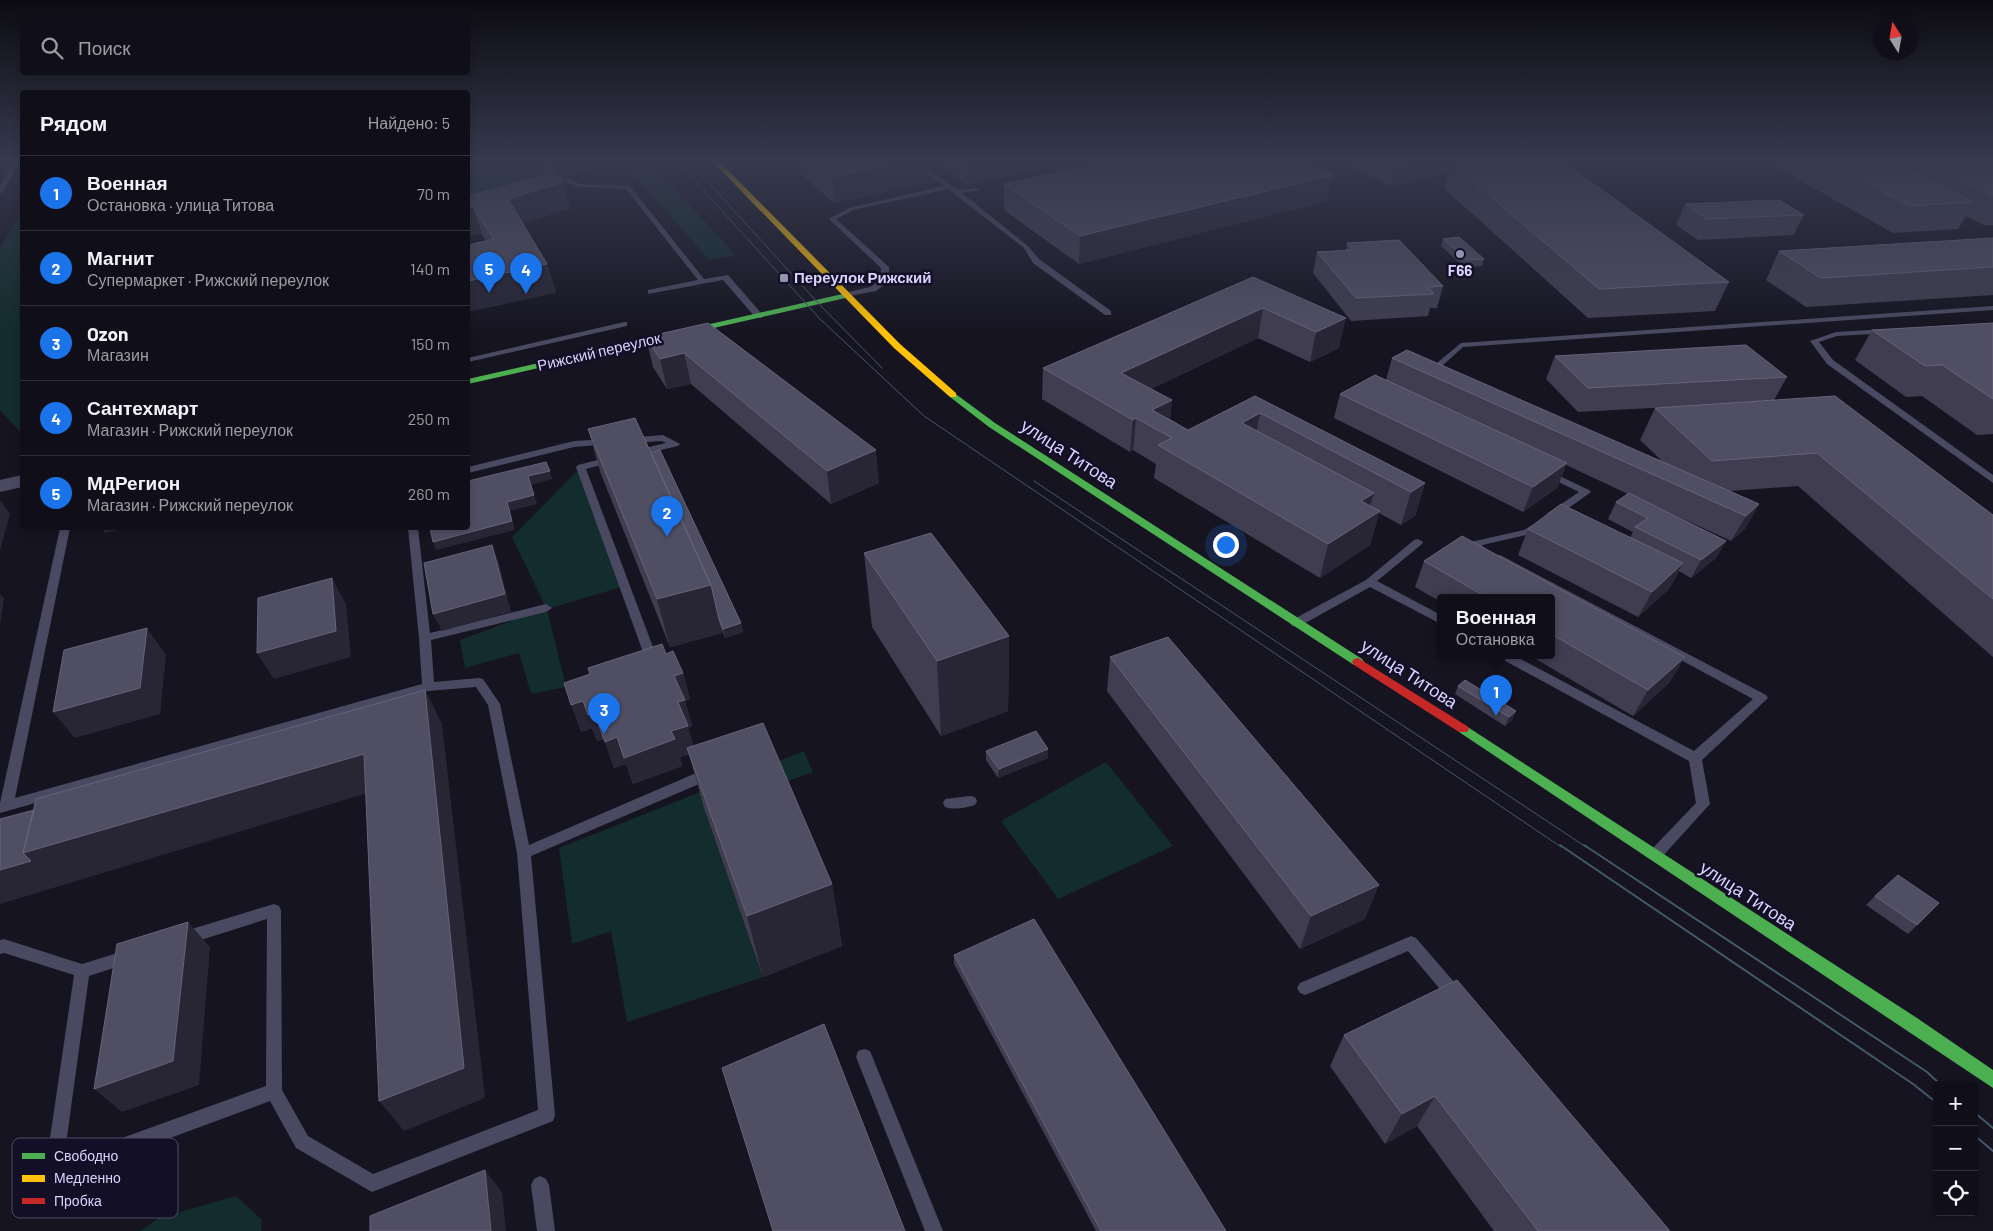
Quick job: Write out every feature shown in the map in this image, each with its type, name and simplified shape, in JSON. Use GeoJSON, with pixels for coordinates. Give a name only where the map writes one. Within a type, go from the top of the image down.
{"type":"FeatureCollection","features":[{"type":"Feature","properties":{"kind":"main road","name":"улица Титова"},"geometry":{"type":"LineString","coordinates":[[772,218],[897,346],[940,385],[992,425],[1296,623],[1375,672],[1911,1023],[1993,1080]]}},
{"type":"Feature","properties":{"kind":"main road","name":"Рижский переулок"},"geometry":{"type":"LineString","coordinates":[[470,382],[847,295]]}},
{"type":"Feature","properties":{"kind":"street"},"geometry":{"type":"LineString","coordinates":[[0,486],[20,481]]}},
{"type":"Feature","properties":{"kind":"lane"},"geometry":{"type":"LineString","coordinates":[[653,218],[702,281]]}},
{"type":"Feature","properties":{"kind":"lane"},"geometry":{"type":"LineString","coordinates":[[833,218],[885,267],[885,281],[873,289],[847,295]]}},
{"type":"Feature","properties":{"kind":"lane"},"geometry":{"type":"LineString","coordinates":[[990,218],[1026,247],[1036,261],[1108,312]]}},
{"type":"Feature","properties":{"kind":"lane"},"geometry":{"type":"LineString","coordinates":[[651,292],[725,277],[758,316]]}},
{"type":"Feature","properties":{"kind":"lane"},"geometry":{"type":"LineString","coordinates":[[1420,380],[1461,345],[1993,308]]}},
{"type":"Feature","properties":{"kind":"lane"},"geometry":{"type":"LineString","coordinates":[[470,360],[624,324]]}},
{"type":"Feature","properties":{"kind":"lane"},"geometry":{"type":"LineString","coordinates":[[1895,331],[1836,334],[1814,341],[1830,362],[1993,480]]}},
{"type":"Feature","properties":{"kind":"lane"},"geometry":{"type":"LineString","coordinates":[[470,470],[574,444],[663,438],[675,444],[581,467],[655,669]]}},
{"type":"Feature","properties":{"kind":"lane"},"geometry":{"type":"LineString","coordinates":[[1542,470],[1586,492],[1527,532],[1470,545],[1516,565],[1762,698],[1695,758]]}},
{"type":"Feature","properties":{"kind":"lane"},"geometry":{"type":"LineString","coordinates":[[65,530],[4,807],[428,687],[479,682],[494,704],[524,853],[547,1114],[372,1183],[302,1142],[274,1091],[274,910],[173,942]]}},
{"type":"Feature","properties":{"kind":"lane"},"geometry":{"type":"LineString","coordinates":[[412,530],[425,638],[428,687]]}},
{"type":"Feature","properties":{"kind":"lane"},"geometry":{"type":"LineString","coordinates":[[1296,623],[1370,582],[1418,542]]}},
{"type":"Feature","properties":{"kind":"lane"},"geometry":{"type":"LineString","coordinates":[[1370,582],[1437,618]]}},
{"type":"Feature","properties":{"kind":"lane"},"geometry":{"type":"LineString","coordinates":[[425,638],[546,608]]}},
{"type":"Feature","properties":{"kind":"lane"},"geometry":{"type":"LineString","coordinates":[[1511,659],[1695,758]]}},
{"type":"Feature","properties":{"kind":"lane"},"geometry":{"type":"LineString","coordinates":[[1654,856],[1703,804],[1695,758]]}},
{"type":"Feature","properties":{"kind":"lane"},"geometry":{"type":"LineString","coordinates":[[524,853],[724,767]]}},
{"type":"Feature","properties":{"kind":"lane"},"geometry":{"type":"LineString","coordinates":[[950,803],[970,801]]}},
{"type":"Feature","properties":{"kind":"lane"},"geometry":{"type":"LineString","coordinates":[[1305,988],[1411,943],[1462,1004]]}},
{"type":"Feature","properties":{"kind":"lane"},"geometry":{"type":"LineString","coordinates":[[0,947],[4,946],[82,971],[146,951]]}},
{"type":"Feature","properties":{"kind":"lane"},"geometry":{"type":"LineString","coordinates":[[59,1138],[82,971]]}},
{"type":"Feature","properties":{"kind":"lane"},"geometry":{"type":"LineString","coordinates":[[864,1057],[934,1231]]}},
{"type":"Feature","properties":{"kind":"lane"},"geometry":{"type":"LineString","coordinates":[[146,1138],[274,1091]]}},
{"type":"Feature","properties":{"kind":"lane"},"geometry":{"type":"LineString","coordinates":[[540,1184],[546,1231]]}},
{"type":"Feature","properties":{"kind":"green space"},"geometry":{"type":"Polygon","coordinates":[[[18,218],[20,218],[20,432],[0,410],[0,248],[18,218]]]}},
{"type":"Feature","properties":{"kind":"green space"},"geometry":{"type":"Polygon","coordinates":[[[673,218],[702,218],[736,255],[709,260],[673,218]]]}},
{"type":"Feature","properties":{"kind":"green space"},"geometry":{"type":"Polygon","coordinates":[[[581,467],[625,586],[547,609],[566,687],[531,694],[519,653],[465,668],[460,640],[546,608],[512,537],[581,467]]]}},
{"type":"Feature","properties":{"kind":"green space"},"geometry":{"type":"Polygon","coordinates":[[[804,751],[813,772],[705,811],[763,977],[627,1022],[611,931],[572,944],[559,848],[804,751]]]}},
{"type":"Feature","properties":{"kind":"green space"},"geometry":{"type":"Polygon","coordinates":[[[1106,762],[1173,846],[1058,899],[1001,821],[1106,762]]]}},
{"type":"Feature","properties":{"kind":"green space"},"geometry":{"type":"Polygon","coordinates":[[[236,1196],[262,1220],[261,1231],[140,1231],[159,1218],[178,1218],[178,1213],[236,1196]]]}},
{"type":"Feature","properties":{"kind":"building"},"geometry":{"type":"Polygon","coordinates":[[[481,218],[520,218],[547,264],[470,281],[470,245],[494,239],[481,218]]]}},
{"type":"Feature","properties":{"kind":"building"},"geometry":{"type":"Polygon","coordinates":[[[1054,218],[1153,218],[1080,236],[1054,218]]]}},
{"type":"Feature","properties":{"kind":"building"},"geometry":{"type":"Polygon","coordinates":[[[1516,218],[1641,218],[1729,282],[1599,289],[1516,218]]]}},
{"type":"Feature","properties":{"kind":"building"},"geometry":{"type":"Polygon","coordinates":[[[1459,237],[1484,259],[1466,260],[1443,239],[1459,237]]]}},
{"type":"Feature","properties":{"kind":"building"},"geometry":{"type":"Polygon","coordinates":[[[1993,238],[1993,267],[1821,278],[1779,251],[1993,238]]]}},
{"type":"Feature","properties":{"kind":"building"},"geometry":{"type":"Polygon","coordinates":[[[1399,240],[1443,286],[1428,287],[1434,294],[1356,298],[1317,252],[1353,250],[1347,243],[1399,240]]]}},
{"type":"Feature","properties":{"kind":"building"},"geometry":{"type":"Polygon","coordinates":[[[1253,277],[1346,318],[1316,332],[1263,308],[1121,373],[1172,400],[1152,410],[1188,430],[1255,396],[1425,483],[1411,492],[1260,413],[1242,423],[1374,493],[1361,501],[1380,511],[1328,544],[1158,445],[1172,438],[1136,418],[1133,420],[1043,368],[1253,277]]]}},
{"type":"Feature","properties":{"kind":"building"},"geometry":{"type":"Polygon","coordinates":[[[708,323],[876,450],[827,471],[684,353],[660,359],[646,337],[708,323]]]}},
{"type":"Feature","properties":{"kind":"building"},"geometry":{"type":"Polygon","coordinates":[[[1993,323],[1993,399],[1942,365],[1925,366],[1872,330],[1993,323]]]}},
{"type":"Feature","properties":{"kind":"building"},"geometry":{"type":"Polygon","coordinates":[[[1746,345],[1787,377],[1588,388],[1555,356],[1746,345]]]}},
{"type":"Feature","properties":{"kind":"building"},"geometry":{"type":"Polygon","coordinates":[[[1407,350],[1759,504],[1746,516],[1392,358],[1407,350]]]}},
{"type":"Feature","properties":{"kind":"building"},"geometry":{"type":"Polygon","coordinates":[[[1375,375],[1567,463],[1533,487],[1340,394],[1375,375]]]}},
{"type":"Feature","properties":{"kind":"building"},"geometry":{"type":"Polygon","coordinates":[[[1835,396],[1993,515],[1993,599],[1817,453],[1712,461],[1655,408],[1835,396]]]}},
{"type":"Feature","properties":{"kind":"building"},"geometry":{"type":"Polygon","coordinates":[[[635,418],[711,585],[657,599],[588,429],[635,418]]]}},
{"type":"Feature","properties":{"kind":"building"},"geometry":{"type":"Polygon","coordinates":[[[660,450],[741,623],[723,629],[711,585],[651,453],[660,450]]]}},
{"type":"Feature","properties":{"kind":"building"},"geometry":{"type":"Polygon","coordinates":[[[546,462],[550,471],[528,476],[534,495],[507,502],[512,521],[433,542],[430,530],[470,530],[470,481],[546,462]]]}},
{"type":"Feature","properties":{"kind":"building"},"geometry":{"type":"Polygon","coordinates":[[[1629,493],[1726,541],[1701,560],[1635,527],[1648,518],[1616,502],[1629,493]]]}},
{"type":"Feature","properties":{"kind":"building"},"geometry":{"type":"Polygon","coordinates":[[[1561,504],[1683,563],[1652,592],[1528,529],[1561,504]]]}},
{"type":"Feature","properties":{"kind":"building"},"geometry":{"type":"Polygon","coordinates":[[[931,533],[1009,636],[937,661],[864,553],[931,533]]]}},
{"type":"Feature","properties":{"kind":"building"},"geometry":{"type":"Polygon","coordinates":[[[1462,536],[1685,657],[1648,690],[1555,636],[1555,594],[1481,594],[1424,561],[1462,536]]]}},
{"type":"Feature","properties":{"kind":"building"},"geometry":{"type":"Polygon","coordinates":[[[492,545],[505,594],[433,614],[424,563],[492,545]]]}},
{"type":"Feature","properties":{"kind":"building"},"geometry":{"type":"Polygon","coordinates":[[[332,578],[336,631],[257,653],[258,598],[332,578]]]}},
{"type":"Feature","properties":{"kind":"building"},"geometry":{"type":"Polygon","coordinates":[[[147,628],[140,688],[53,712],[64,650],[147,628]]]}},
{"type":"Feature","properties":{"kind":"building"},"geometry":{"type":"Polygon","coordinates":[[[1168,637],[1379,885],[1311,916],[1110,657],[1168,637]]]}},
{"type":"Feature","properties":{"kind":"building"},"geometry":{"type":"Polygon","coordinates":[[[662,644],[666,654],[673,651],[683,673],[674,676],[685,700],[678,702],[688,726],[671,731],[675,739],[624,758],[617,737],[605,742],[594,713],[588,715],[583,701],[571,705],[564,683],[590,674],[588,668],[662,644]]]}},
{"type":"Feature","properties":{"kind":"building"},"geometry":{"type":"Polygon","coordinates":[[[1465,680],[1516,711],[1509,717],[1458,686],[1465,680]]]}},
{"type":"Feature","properties":{"kind":"building"},"geometry":{"type":"Polygon","coordinates":[[[425,690],[464,1068],[379,1101],[364,754],[23,853],[36,799],[425,690]]]}},
{"type":"Feature","properties":{"kind":"building"},"geometry":{"type":"Polygon","coordinates":[[[763,723],[832,884],[747,916],[687,748],[763,723]]]}},
{"type":"Feature","properties":{"kind":"building"},"geometry":{"type":"Polygon","coordinates":[[[1036,731],[1048,749],[999,769],[986,751],[1036,731]]]}},
{"type":"Feature","properties":{"kind":"building"},"geometry":{"type":"Polygon","coordinates":[[[34,810],[23,853],[31,861],[0,870],[0,819],[34,810]]]}},
{"type":"Feature","properties":{"kind":"building"},"geometry":{"type":"Polygon","coordinates":[[[1898,875],[1939,903],[1917,925],[1875,896],[1898,875]]]}},
{"type":"Feature","properties":{"kind":"building"},"geometry":{"type":"Polygon","coordinates":[[[1034,919],[1226,1231],[1101,1231],[954,955],[1034,919]]]}},
{"type":"Feature","properties":{"kind":"building"},"geometry":{"type":"Polygon","coordinates":[[[188,922],[173,1061],[94,1089],[117,944],[188,922]]]}},
{"type":"Feature","properties":{"kind":"building"},"geometry":{"type":"Polygon","coordinates":[[[1457,980],[1670,1231],[1538,1231],[1435,1096],[1402,1114],[1344,1035],[1457,980]]]}},
{"type":"Feature","properties":{"kind":"building"},"geometry":{"type":"Polygon","coordinates":[[[824,1024],[905,1231],[773,1231],[722,1068],[824,1024]]]}},
{"type":"Feature","properties":{"kind":"building"},"geometry":{"type":"Polygon","coordinates":[[[485,1170],[491,1231],[370,1231],[370,1216],[485,1170]]]}},
{"type":"Feature","properties":{"kind":"tram line"},"geometry":{"type":"LineString","coordinates":[[729,218],[820,319],[924,416],[1561,847]]}},
{"type":"Feature","properties":{"kind":"tram line"},"geometry":{"type":"LineString","coordinates":[[741,218],[818,303],[882,368]]}},
{"type":"Feature","properties":{"kind":"tram line"},"geometry":{"type":"LineString","coordinates":[[1034,481],[1586,847]]}},
{"type":"Feature","properties":{"kind":"tram line"},"geometry":{"type":"LineString","coordinates":[[1560,845],[1913,1084],[1933,1100]]}},
{"type":"Feature","properties":{"kind":"tram line"},"geometry":{"type":"LineString","coordinates":[[1584,845],[1927,1072],[1937,1081]]}},
{"type":"Feature","properties":{"kind":"tram line"},"geometry":{"type":"LineString","coordinates":[[1978,1115],[1993,1128]]}},
{"type":"Feature","properties":{"kind":"tram line"},"geometry":{"type":"LineString","coordinates":[[1978,1138],[1993,1151]]}},
{"type":"Feature","properties":{"kind":"traffic: fast"},"geometry":{"type":"LineString","coordinates":[[470,382],[847,295]]}},
{"type":"Feature","properties":{"kind":"traffic: fast"},"geometry":{"type":"LineString","coordinates":[[953,395],[992,425],[1358,662]]}},
{"type":"Feature","properties":{"kind":"traffic: fast"},"geometry":{"type":"LineString","coordinates":[[1463,729],[1911,1023],[1993,1080]]}},
{"type":"Feature","properties":{"kind":"traffic: slow"},"geometry":{"type":"LineString","coordinates":[[772,218],[897,346],[953,395]]}},
{"type":"Feature","properties":{"kind":"traffic: jam"},"geometry":{"type":"LineString","coordinates":[[1358,662],[1463,729]]}},
{"type":"Feature","properties":{"kind":"place","name":"F66"},"geometry":{"type":"Point","coordinates":[1460,254]}},
{"type":"Feature","properties":{"kind":"place","name":"Переулок Рижский"},"geometry":{"type":"Point","coordinates":[784,278]}},
{"type":"Feature","properties":{"kind":"place","name":"МдРегион"},"geometry":{"type":"Point","coordinates":[489,293]}},
{"type":"Feature","properties":{"kind":"place","name":"Сантехмарт"},"geometry":{"type":"Point","coordinates":[526,294]}},
{"type":"Feature","properties":{"kind":"place","name":"Магнит"},"geometry":{"type":"Point","coordinates":[667,537]}},
{"type":"Feature","properties":{"kind":"place","name":"Военная"},"geometry":{"type":"Point","coordinates":[1496,716]}},
{"type":"Feature","properties":{"kind":"place","name":"Ozon"},"geometry":{"type":"Point","coordinates":[604,734]}}]}
